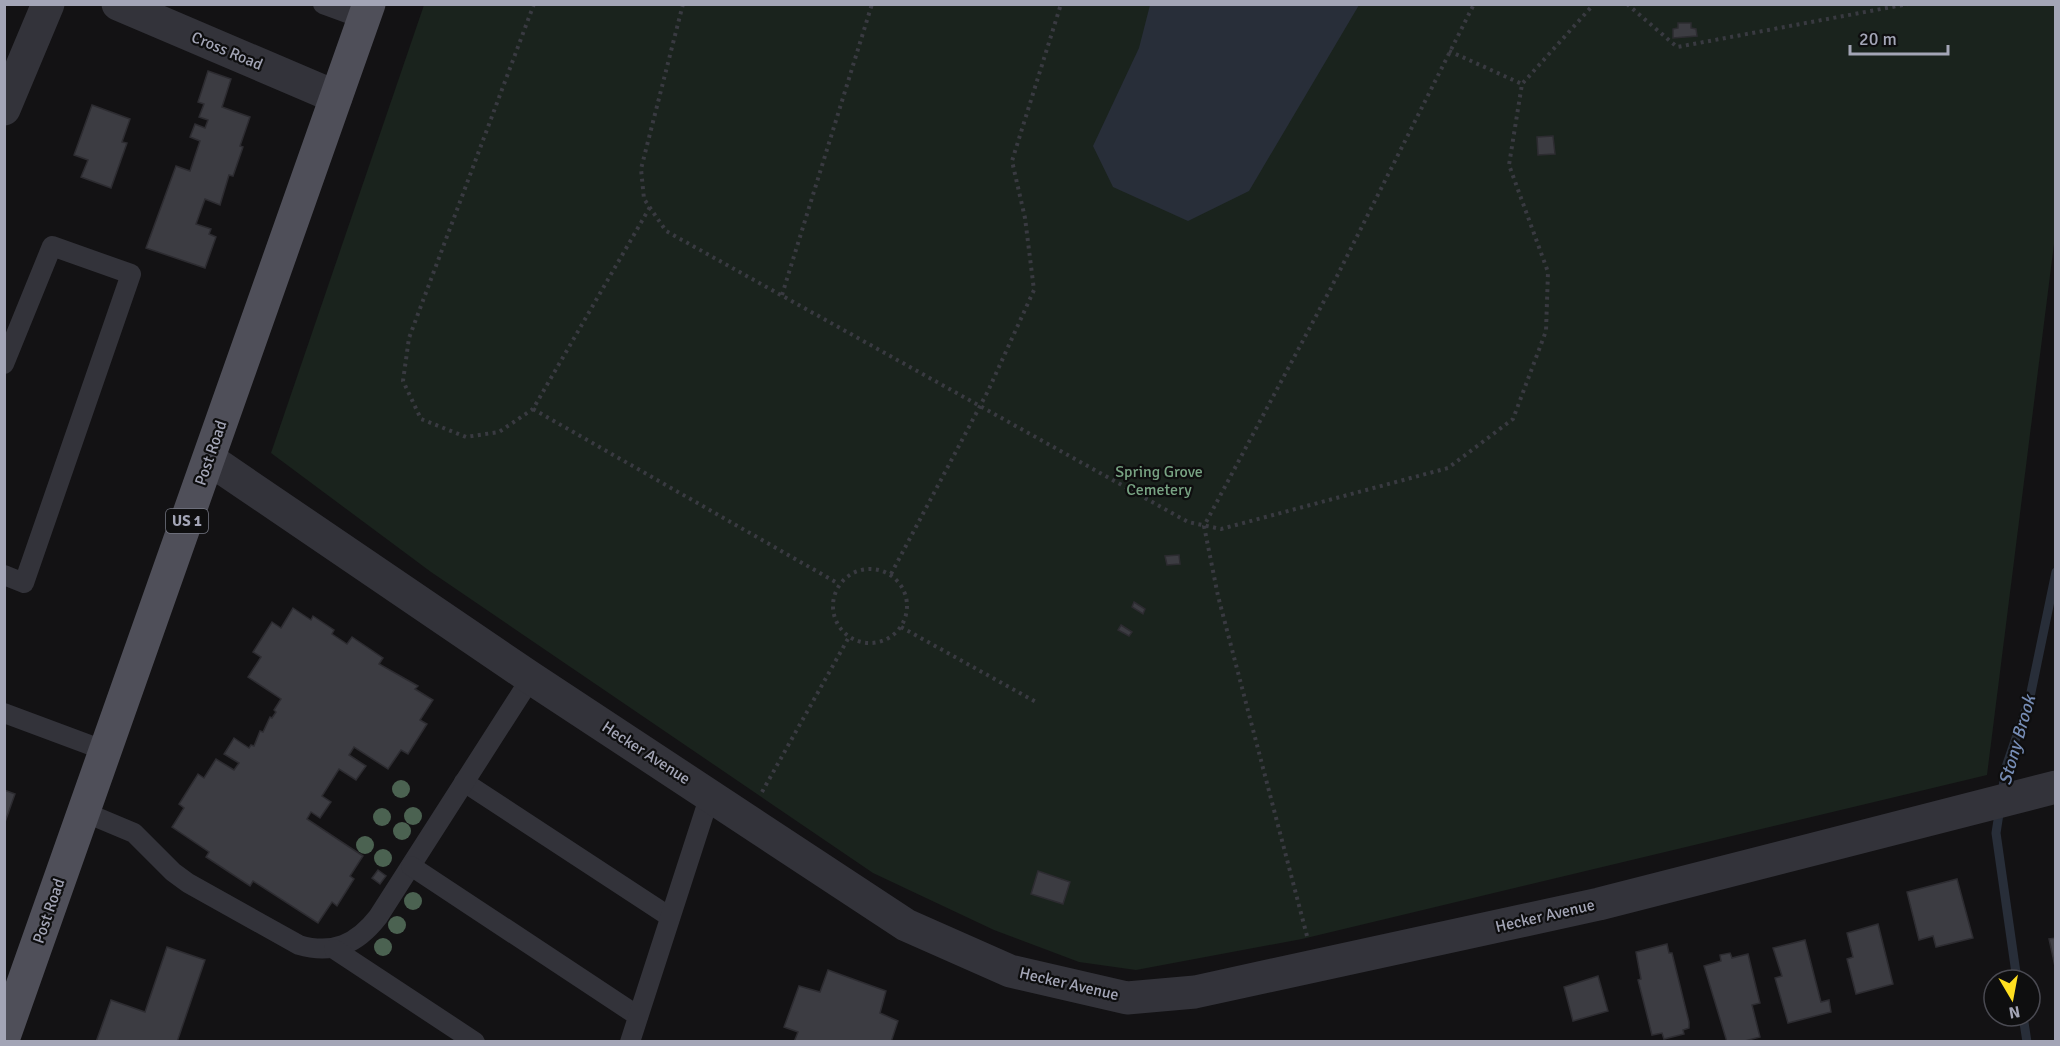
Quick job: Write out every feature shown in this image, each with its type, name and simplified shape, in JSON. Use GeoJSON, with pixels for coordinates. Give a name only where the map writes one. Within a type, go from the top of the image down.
{"type":"FeatureCollection","features":[{"type":"Feature","properties":{"kind":"main road","name":"Post Road"},"geometry":{"type":"LineString","coordinates":[[4,1037],[366,12]]}},
{"type":"Feature","properties":{"kind":"street"},"geometry":{"type":"LineString","coordinates":[[4,109],[48,4]]}},
{"type":"Feature","properties":{"kind":"street","name":"Cross Road"},"geometry":{"type":"LineString","coordinates":[[118,4],[336,98]]}},
{"type":"Feature","properties":{"kind":"street","name":"Hecker Avenue"},"geometry":{"type":"LineString","coordinates":[[209,459],[531,678],[906,925],[1010,970],[1127,998],[1196,992],[1599,904],[2055,788]]}},
{"type":"Feature","properties":{"kind":"lane"},"geometry":{"type":"LineString","coordinates":[[323,4],[366,12]]}},
{"type":"Feature","properties":{"kind":"lane"},"geometry":{"type":"LineString","coordinates":[[4,364],[52,246],[131,274],[24,583],[4,576]]}},
{"type":"Feature","properties":{"kind":"lane"},"geometry":{"type":"LineString","coordinates":[[84,812],[134,833],[173,872],[188,883],[299,945],[315,950],[334,950],[351,943],[367,931],[531,678]]}},
{"type":"Feature","properties":{"kind":"lane"},"geometry":{"type":"LineString","coordinates":[[4,713],[106,751]]}},
{"type":"Feature","properties":{"kind":"lane"},"geometry":{"type":"LineString","coordinates":[[464,783],[670,917]]}},
{"type":"Feature","properties":{"kind":"lane"},"geometry":{"type":"LineString","coordinates":[[630,1041],[710,795]]}},
{"type":"Feature","properties":{"kind":"lane"},"geometry":{"type":"LineString","coordinates":[[411,866],[638,1016]]}},
{"type":"Feature","properties":{"kind":"lane"},"geometry":{"type":"LineString","coordinates":[[334,950],[475,1041]]}},
{"type":"Feature","properties":{"kind":"path"},"geometry":{"type":"LineString","coordinates":[[534,4],[409,338],[403,381],[421,419],[466,437],[500,432],[533,410],[650,207]]}},
{"type":"Feature","properties":{"kind":"path"},"geometry":{"type":"LineString","coordinates":[[683,4],[641,169],[644,199],[666,231],[1188,522],[1221,529],[1448,468],[1514,419],[1546,330],[1548,272],[1509,165],[1522,84],[1594,4]]}},
{"type":"Feature","properties":{"kind":"path"},"geometry":{"type":"LineString","coordinates":[[783,295],[872,4]]}},
{"type":"Feature","properties":{"kind":"path"},"geometry":{"type":"LineString","coordinates":[[891,574],[980,406],[1034,290],[1025,218],[1012,161],[1061,4]]}},
{"type":"Feature","properties":{"kind":"path"},"geometry":{"type":"LineString","coordinates":[[1314,965],[1218,596],[1204,526],[1331,288],[1474,4]]}},
{"type":"Feature","properties":{"kind":"path"},"geometry":{"type":"LineString","coordinates":[[1627,4],[1677,47],[1908,4]]}},
{"type":"Feature","properties":{"kind":"path"},"geometry":{"type":"LineString","coordinates":[[1449,51],[1522,84]]}},
{"type":"Feature","properties":{"kind":"path"},"geometry":{"type":"LineString","coordinates":[[533,410],[839,584]]}},
{"type":"Feature","properties":{"kind":"path"},"geometry":{"type":"LineString","coordinates":[[878,568],[891,574],[902,585],[907,599],[907,614],[902,627],[891,637],[877,643],[862,643],[849,637],[838,626],[832,612],[833,598],[839,584],[849,574],[863,569],[878,568]]}},
{"type":"Feature","properties":{"kind":"path"},"geometry":{"type":"LineString","coordinates":[[902,627],[1036,702]]}},
{"type":"Feature","properties":{"kind":"path"},"geometry":{"type":"LineString","coordinates":[[747,819],[849,637]]}},
{"type":"Feature","properties":{"kind":"green space","name":"Spring Grove Cemetery"},"geometry":{"type":"Polygon","coordinates":[[[424,5],[2055,5],[2055,236],[1987,775],[1302,939],[1136,970],[1079,962],[994,930],[873,873],[431,572],[271,453],[424,5]]]}},
{"type":"Feature","properties":{"kind":"shaded area"},"geometry":{"type":"Polygon","coordinates":[[[1150,5],[1359,5],[1249,191],[1188,221],[1113,187],[1093,146],[1139,48],[1150,5]]]}},
{"type":"Feature","properties":{"kind":"building"},"geometry":{"type":"Polygon","coordinates":[[[1678,23],[1691,23],[1691,28],[1696,29],[1697,36],[1673,38],[1673,29],[1678,28],[1678,23]]]}},
{"type":"Feature","properties":{"kind":"building"},"geometry":{"type":"Polygon","coordinates":[[[208,71],[231,79],[222,107],[250,117],[240,146],[243,147],[233,176],[229,175],[220,205],[205,199],[196,224],[211,229],[209,234],[216,237],[205,268],[146,248],[176,166],[190,171],[200,141],[190,137],[195,124],[205,128],[208,120],[199,117],[204,104],[198,102],[208,71]]]}},
{"type":"Feature","properties":{"kind":"building"},"geometry":{"type":"Polygon","coordinates":[[[92,105],[130,119],[122,142],[127,143],[111,188],[81,177],[88,160],[74,155],[92,105]]]}},
{"type":"Feature","properties":{"kind":"building"},"geometry":{"type":"Polygon","coordinates":[[[1553,136],[1555,154],[1538,155],[1537,137],[1553,136]]]}},
{"type":"Feature","properties":{"kind":"building"},"geometry":{"type":"Polygon","coordinates":[[[1179,555],[1180,564],[1167,565],[1165,556],[1179,555]]]}},
{"type":"Feature","properties":{"kind":"building"},"geometry":{"type":"Polygon","coordinates":[[[1134,602],[1145,609],[1143,614],[1132,607],[1134,602]]]}},
{"type":"Feature","properties":{"kind":"building"},"geometry":{"type":"Polygon","coordinates":[[[293,608],[311,620],[313,616],[334,630],[332,634],[347,644],[352,637],[383,658],[379,664],[418,686],[415,689],[433,700],[420,720],[427,724],[408,754],[401,750],[388,769],[354,747],[349,755],[366,766],[356,780],[339,769],[322,796],[331,802],[320,818],[311,812],[307,819],[363,856],[350,876],[354,879],[337,906],[332,902],[318,923],[253,881],[250,886],[206,857],[209,852],[172,827],[184,808],[179,804],[198,774],[204,778],[216,759],[234,770],[239,763],[224,754],[234,738],[249,748],[251,745],[254,746],[260,731],[263,732],[270,717],[272,718],[276,712],[274,710],[281,699],[248,677],[261,657],[253,652],[272,622],[281,628],[293,608]]]}},
{"type":"Feature","properties":{"kind":"building"},"geometry":{"type":"Polygon","coordinates":[[[1121,625],[1132,632],[1129,636],[1118,630],[1121,625]]]}},
{"type":"Feature","properties":{"kind":"building"},"geometry":{"type":"Polygon","coordinates":[[[4,790],[15,794],[4,825],[4,790]]]}},
{"type":"Feature","properties":{"kind":"building"},"geometry":{"type":"Polygon","coordinates":[[[378,870],[386,876],[380,884],[372,878],[378,870]]]}},
{"type":"Feature","properties":{"kind":"building"},"geometry":{"type":"Polygon","coordinates":[[[1038,871],[1070,882],[1063,904],[1031,894],[1038,871]]]}},
{"type":"Feature","properties":{"kind":"building"},"geometry":{"type":"Polygon","coordinates":[[[1957,879],[1973,938],[1936,947],[1933,936],[1919,940],[1907,892],[1957,879]]]}},
{"type":"Feature","properties":{"kind":"building"},"geometry":{"type":"Polygon","coordinates":[[[1878,924],[1893,984],[1856,994],[1847,959],[1853,957],[1847,933],[1878,924]]]}},
{"type":"Feature","properties":{"kind":"building"},"geometry":{"type":"Polygon","coordinates":[[[2056,938],[2056,971],[2049,939],[2056,938]]]}},
{"type":"Feature","properties":{"kind":"building"},"geometry":{"type":"Polygon","coordinates":[[[1805,940],[1821,1002],[1829,1000],[1831,1012],[1788,1023],[1775,978],[1782,976],[1773,948],[1805,940]]]}},
{"type":"Feature","properties":{"kind":"building"},"geometry":{"type":"Polygon","coordinates":[[[1667,944],[1669,953],[1672,953],[1689,1028],[1683,1030],[1684,1034],[1664,1039],[1662,1033],[1652,1035],[1638,980],[1641,979],[1636,952],[1667,944]]]}},
{"type":"Feature","properties":{"kind":"building"},"geometry":{"type":"Polygon","coordinates":[[[167,947],[205,960],[177,1042],[96,1042],[111,1000],[145,1012],[167,947]]]}},
{"type":"Feature","properties":{"kind":"building"},"geometry":{"type":"Polygon","coordinates":[[[1730,953],[1732,958],[1748,954],[1760,1003],[1752,1005],[1760,1037],[1741,1042],[1727,1042],[1704,966],[1721,961],[1720,955],[1730,953]]]}},
{"type":"Feature","properties":{"kind":"building"},"geometry":{"type":"Polygon","coordinates":[[[828,970],[886,991],[880,1013],[898,1021],[891,1042],[794,1042],[798,1032],[784,1027],[799,986],[820,992],[828,970]]]}},
{"type":"Feature","properties":{"kind":"building"},"geometry":{"type":"Polygon","coordinates":[[[1598,976],[1608,1011],[1573,1021],[1564,987],[1598,976]]]}},
{"type":"Feature","properties":{"kind":"waterway","name":"Stony Brook"},"geometry":{"type":"LineString","coordinates":[[2002,794],[2006,767],[2030,697],[2056,572]]}},
{"type":"Feature","properties":{"kind":"waterway","name":"Stony Brook"},"geometry":{"type":"LineString","coordinates":[[2000,807],[1996,833],[2015,968]]}},
{"type":"Feature","properties":{"kind":"waterway","name":"Stony Brook"},"geometry":{"type":"LineString","coordinates":[[2025,1028],[2027,1042]]}}]}
